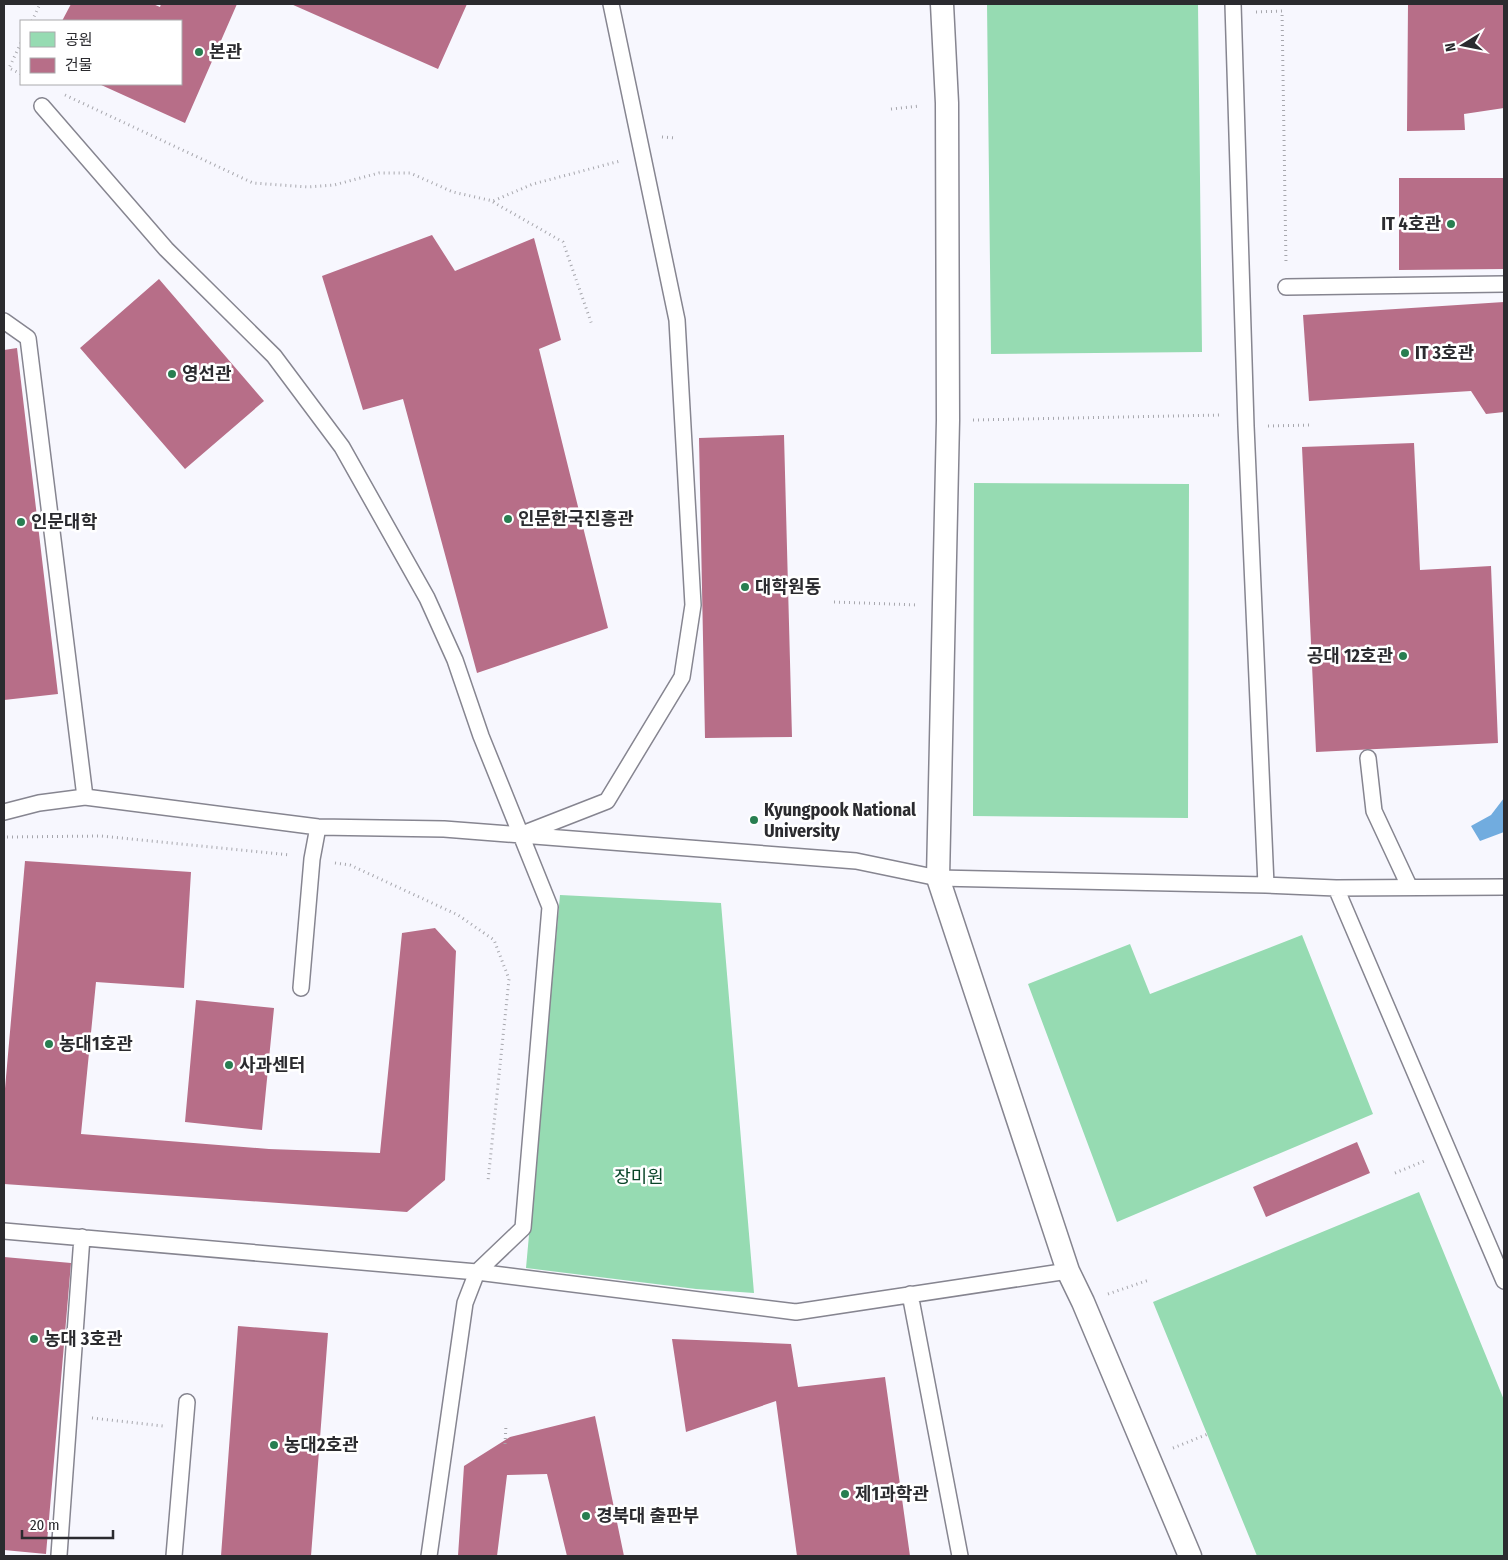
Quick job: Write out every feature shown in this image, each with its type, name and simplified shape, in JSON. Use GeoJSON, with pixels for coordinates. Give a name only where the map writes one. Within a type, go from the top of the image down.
{"type":"FeatureCollection","features":[{"type":"Feature","properties":{"kind":"street"},"geometry":{"type":"LineString","coordinates":[[942,4],[947,103],[948,420],[938,878],[1068,1271],[1084,1302],[1190,1556]]}},
{"type":"Feature","properties":{"kind":"lane"},"geometry":{"type":"LineString","coordinates":[[521,835],[608,801],[682,677],[694,606],[677,330],[611,4]]}},
{"type":"Feature","properties":{"kind":"lane"},"geometry":{"type":"LineString","coordinates":[[1233,8],[1246,420],[1266,885]]}},
{"type":"Feature","properties":{"kind":"lane"},"geometry":{"type":"LineString","coordinates":[[42,106],[166,249],[274,356],[342,448],[435,616],[455,660],[481,736],[550,907],[523,1228],[477,1272],[465,1303],[428,1556]]}},
{"type":"Feature","properties":{"kind":"lane"},"geometry":{"type":"LineString","coordinates":[[1286,287],[1504,284]]}},
{"type":"Feature","properties":{"kind":"lane"},"geometry":{"type":"LineString","coordinates":[[4,321],[28,338],[85,797]]}},
{"type":"Feature","properties":{"kind":"lane"},"geometry":{"type":"LineString","coordinates":[[1368,758],[1374,811],[1409,886]]}},
{"type":"Feature","properties":{"kind":"lane"},"geometry":{"type":"LineString","coordinates":[[4,812],[38,803],[85,797],[318,827],[444,829],[856,861],[938,878],[1336,888],[1409,886],[1504,887]]}},
{"type":"Feature","properties":{"kind":"lane"},"geometry":{"type":"LineString","coordinates":[[301,988],[312,859],[318,827]]}},
{"type":"Feature","properties":{"kind":"lane"},"geometry":{"type":"LineString","coordinates":[[1336,888],[1504,1282]]}},
{"type":"Feature","properties":{"kind":"lane"},"geometry":{"type":"LineString","coordinates":[[4,1230],[477,1272],[796,1312],[1068,1271]]}},
{"type":"Feature","properties":{"kind":"lane"},"geometry":{"type":"LineString","coordinates":[[59,1555],[82,1237]]}},
{"type":"Feature","properties":{"kind":"lane"},"geometry":{"type":"LineString","coordinates":[[910,1294],[960,1556]]}},
{"type":"Feature","properties":{"kind":"lane"},"geometry":{"type":"LineString","coordinates":[[174,1556],[187,1402]]}},
{"type":"Feature","properties":{"kind":"path"},"geometry":{"type":"LineString","coordinates":[[32,20],[40,4]]}},
{"type":"Feature","properties":{"kind":"path"},"geometry":{"type":"LineString","coordinates":[[1233,8],[1282,11],[1286,287]]}},
{"type":"Feature","properties":{"kind":"path"},"geometry":{"type":"LineString","coordinates":[[20,45],[9,68],[20,74]]}},
{"type":"Feature","properties":{"kind":"path"},"geometry":{"type":"LineString","coordinates":[[59,92],[252,184],[308,187],[334,185],[379,173],[410,173],[453,192],[492,202],[563,242],[592,325]]}},
{"type":"Feature","properties":{"kind":"path"},"geometry":{"type":"LineString","coordinates":[[492,202],[533,184],[616,161],[643,158]]}},
{"type":"Feature","properties":{"kind":"path"},"geometry":{"type":"LineString","coordinates":[[948,420],[1246,420],[1310,425]]}},
{"type":"Feature","properties":{"kind":"path"},"geometry":{"type":"LineString","coordinates":[[834,602],[944,606]]}},
{"type":"Feature","properties":{"kind":"path"},"geometry":{"type":"LineString","coordinates":[[4,837],[101,836],[268,851],[350,865],[458,915],[494,940],[509,979],[488,1181]]}},
{"type":"Feature","properties":{"kind":"path"},"geometry":{"type":"LineString","coordinates":[[1395,1173],[1448,1152]]}},
{"type":"Feature","properties":{"kind":"path"},"geometry":{"type":"LineString","coordinates":[[1084,1302],[1149,1280]]}},
{"type":"Feature","properties":{"kind":"path"},"geometry":{"type":"LineString","coordinates":[[69,1416],[185,1428]]}},
{"type":"Feature","properties":{"kind":"path"},"geometry":{"type":"LineString","coordinates":[[505,1444],[506,1425]]}},
{"type":"Feature","properties":{"kind":"path"},"geometry":{"type":"LineString","coordinates":[[1149,1458],[1208,1434]]}},
{"type":"Feature","properties":{"kind":"green space"},"geometry":{"type":"Polygon","coordinates":[[[987,4],[1198,4],[1202,352],[991,354],[987,4]]]}},
{"type":"Feature","properties":{"kind":"green space"},"geometry":{"type":"Polygon","coordinates":[[[974,483],[1189,484],[1188,818],[973,816],[974,483]]]}},
{"type":"Feature","properties":{"kind":"green space","name":"장미원"},"geometry":{"type":"Polygon","coordinates":[[[560,895],[721,903],[754,1293],[696,1289],[526,1268],[560,895]]]}},
{"type":"Feature","properties":{"kind":"green space"},"geometry":{"type":"Polygon","coordinates":[[[1302,935],[1373,1114],[1117,1222],[1028,984],[1130,944],[1150,994],[1302,935]]]}},
{"type":"Feature","properties":{"kind":"green space"},"geometry":{"type":"Polygon","coordinates":[[[1419,1192],[1504,1400],[1504,1556],[1257,1556],[1153,1302],[1419,1192]]]}},
{"type":"Feature","properties":{"kind":"water"},"geometry":{"type":"Polygon","coordinates":[[[1504,798],[1504,832],[1480,841],[1471,826],[1491,815],[1504,798]]]}},
{"type":"Feature","properties":{"kind":"building","name":"본관"},"geometry":{"type":"Polygon","coordinates":[[[71,4],[153,4],[160,7],[161,4],[237,4],[185,123],[101,85],[182,85],[182,20],[63,20],[71,4]]]}},
{"type":"Feature","properties":{"kind":"building"},"geometry":{"type":"Polygon","coordinates":[[[291,4],[467,4],[438,69],[291,4]]]}},
{"type":"Feature","properties":{"kind":"building"},"geometry":{"type":"Polygon","coordinates":[[[1408,4],[1504,4],[1504,108],[1464,114],[1465,130],[1407,131],[1408,4]]]}},
{"type":"Feature","properties":{"kind":"building","name":"IT 4호관"},"geometry":{"type":"Polygon","coordinates":[[[1399,178],[1504,178],[1504,269],[1399,270],[1399,178]]]}},
{"type":"Feature","properties":{"kind":"building","name":"인문한국진흥관"},"geometry":{"type":"Polygon","coordinates":[[[432,235],[455,271],[534,238],[561,340],[539,349],[608,628],[477,673],[403,399],[363,410],[322,276],[432,235]]]}},
{"type":"Feature","properties":{"kind":"building","name":"영선관"},"geometry":{"type":"Polygon","coordinates":[[[159,279],[264,401],[185,469],[80,348],[159,279]]]}},
{"type":"Feature","properties":{"kind":"building","name":"IT 3호관"},"geometry":{"type":"Polygon","coordinates":[[[1504,302],[1504,412],[1486,414],[1471,391],[1309,401],[1303,315],[1504,302]]]}},
{"type":"Feature","properties":{"kind":"building","name":"인문대학"},"geometry":{"type":"Polygon","coordinates":[[[17,348],[58,694],[4,700],[4,350],[17,348]]]}},
{"type":"Feature","properties":{"kind":"building","name":"대학원동"},"geometry":{"type":"Polygon","coordinates":[[[784,435],[792,737],[705,738],[699,438],[784,435]]]}},
{"type":"Feature","properties":{"kind":"building","name":"공대 12호관"},"geometry":{"type":"Polygon","coordinates":[[[1414,443],[1420,570],[1491,566],[1498,743],[1316,752],[1302,447],[1414,443]]]}},
{"type":"Feature","properties":{"kind":"building","name":"농대1호관"},"geometry":{"type":"Polygon","coordinates":[[[25,861],[191,872],[184,988],[96,982],[81,1134],[269,1149],[380,1153],[402,933],[435,928],[456,951],[445,1180],[407,1212],[4,1184],[4,1100],[25,861]]]}},
{"type":"Feature","properties":{"kind":"building","name":"사과센터"},"geometry":{"type":"Polygon","coordinates":[[[196,1000],[274,1008],[262,1130],[185,1122],[196,1000]]]}},
{"type":"Feature","properties":{"kind":"building"},"geometry":{"type":"Polygon","coordinates":[[[1357,1142],[1370,1173],[1266,1217],[1253,1187],[1357,1142]]]}},
{"type":"Feature","properties":{"kind":"building","name":"농대 3호관"},"geometry":{"type":"Polygon","coordinates":[[[4,1257],[71,1263],[46,1554],[4,1550],[4,1257]]]}},
{"type":"Feature","properties":{"kind":"building","name":"농대2호관"},"geometry":{"type":"Polygon","coordinates":[[[238,1326],[328,1333],[311,1556],[221,1556],[238,1326]]]}},
{"type":"Feature","properties":{"kind":"building","name":"제1과학관"},"geometry":{"type":"Polygon","coordinates":[[[672,1339],[791,1344],[798,1387],[885,1377],[910,1556],[797,1556],[776,1401],[686,1432],[672,1339]]]}},
{"type":"Feature","properties":{"kind":"building","name":"경북대 출판부"},"geometry":{"type":"Polygon","coordinates":[[[595,1416],[624,1556],[567,1556],[547,1474],[507,1475],[497,1556],[458,1556],[464,1466],[510,1437],[595,1416]]]}},
{"type":"Feature","properties":{"kind":"place","name":"본관"},"geometry":{"type":"Point","coordinates":[199,52]}},
{"type":"Feature","properties":{"kind":"place","name":"IT 4호관"},"geometry":{"type":"Point","coordinates":[1451,224]}},
{"type":"Feature","properties":{"kind":"place","name":"IT 3호관"},"geometry":{"type":"Point","coordinates":[1405,353]}},
{"type":"Feature","properties":{"kind":"place","name":"영선관"},"geometry":{"type":"Point","coordinates":[172,374]}},
{"type":"Feature","properties":{"kind":"place","name":"인문한국진흥관"},"geometry":{"type":"Point","coordinates":[508,519]}},
{"type":"Feature","properties":{"kind":"place","name":"인문대학"},"geometry":{"type":"Point","coordinates":[21,522]}},
{"type":"Feature","properties":{"kind":"place","name":"대학원동"},"geometry":{"type":"Point","coordinates":[745,587]}},
{"type":"Feature","properties":{"kind":"place","name":"공대 12호관"},"geometry":{"type":"Point","coordinates":[1403,656]}},
{"type":"Feature","properties":{"kind":"place","name":"Kyungpook National University"},"geometry":{"type":"Point","coordinates":[754,820]}},
{"type":"Feature","properties":{"kind":"place","name":"농대1호관"},"geometry":{"type":"Point","coordinates":[49,1044]}},
{"type":"Feature","properties":{"kind":"place","name":"사과센터"},"geometry":{"type":"Point","coordinates":[229,1065]}},
{"type":"Feature","properties":{"kind":"place","name":"농대 3호관"},"geometry":{"type":"Point","coordinates":[34,1339]}},
{"type":"Feature","properties":{"kind":"place","name":"농대2호관"},"geometry":{"type":"Point","coordinates":[274,1445]}},
{"type":"Feature","properties":{"kind":"place","name":"제1과학관"},"geometry":{"type":"Point","coordinates":[845,1494]}},
{"type":"Feature","properties":{"kind":"place","name":"경북대 출판부"},"geometry":{"type":"Point","coordinates":[586,1516]}}]}
